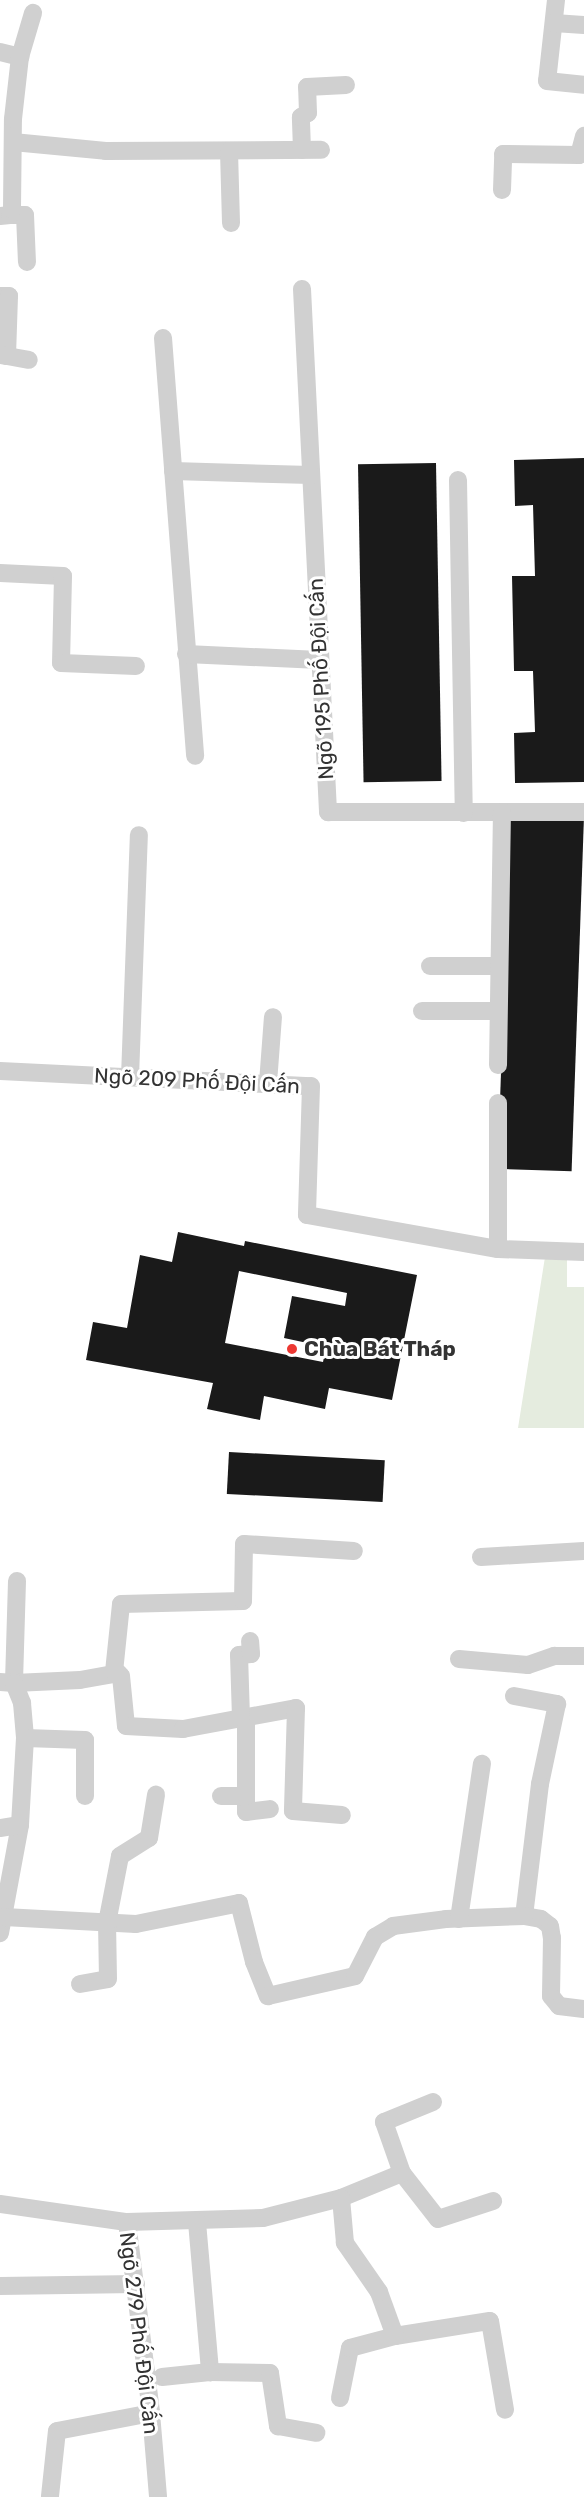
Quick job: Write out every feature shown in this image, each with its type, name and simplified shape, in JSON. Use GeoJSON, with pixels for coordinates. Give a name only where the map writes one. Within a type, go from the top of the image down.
{"type":"FeatureCollection","features":[{"type":"Feature","properties":{"kind":"lane"},"geometry":{"type":"LineString","coordinates":[[556,0],[547,81],[584,85]]}},
{"type":"Feature","properties":{"kind":"lane"},"geometry":{"type":"LineString","coordinates":[[27,262],[25,216],[5,216],[20,57],[33,13]]}},
{"type":"Feature","properties":{"kind":"lane"},"geometry":{"type":"LineString","coordinates":[[554,23],[584,25]]}},
{"type":"Feature","properties":{"kind":"lane"},"geometry":{"type":"LineString","coordinates":[[0,52],[20,57]]}},
{"type":"Feature","properties":{"kind":"lane"},"geometry":{"type":"LineString","coordinates":[[302,150],[301,117],[308,113],[307,87],[346,85]]}},
{"type":"Feature","properties":{"kind":"lane"},"geometry":{"type":"LineString","coordinates":[[502,190],[503,154],[579,155],[584,136]]}},
{"type":"Feature","properties":{"kind":"lane"},"geometry":{"type":"LineString","coordinates":[[13,142],[106,151],[321,150]]}},
{"type":"Feature","properties":{"kind":"lane"},"geometry":{"type":"LineString","coordinates":[[229,151],[231,223]]}},
{"type":"Feature","properties":{"kind":"lane","name":"Ngõ 195 Phố Đội Cấn"},"geometry":{"type":"LineString","coordinates":[[302,289],[328,812],[584,812]]}},
{"type":"Feature","properties":{"kind":"lane"},"geometry":{"type":"LineString","coordinates":[[0,296],[9,296],[4,356],[29,360]]}},
{"type":"Feature","properties":{"kind":"lane"},"geometry":{"type":"LineString","coordinates":[[162,338],[195,756]]}},
{"type":"Feature","properties":{"kind":"lane"},"geometry":{"type":"LineString","coordinates":[[173,471],[311,475]]}},
{"type":"Feature","properties":{"kind":"lane"},"geometry":{"type":"LineString","coordinates":[[458,480],[464,813]]}},
{"type":"Feature","properties":{"kind":"lane"},"geometry":{"type":"LineString","coordinates":[[0,573],[63,576],[61,663],[136,666]]}},
{"type":"Feature","properties":{"kind":"lane"},"geometry":{"type":"LineString","coordinates":[[186,654],[320,660]]}},
{"type":"Feature","properties":{"kind":"lane"},"geometry":{"type":"LineString","coordinates":[[498,1065],[502,812]]}},
{"type":"Feature","properties":{"kind":"lane"},"geometry":{"type":"LineString","coordinates":[[130,1077],[139,835]]}},
{"type":"Feature","properties":{"kind":"lane"},"geometry":{"type":"LineString","coordinates":[[430,966],[498,966]]}},
{"type":"Feature","properties":{"kind":"lane"},"geometry":{"type":"LineString","coordinates":[[422,1011],[498,1011]]}},
{"type":"Feature","properties":{"kind":"lane"},"geometry":{"type":"LineString","coordinates":[[268,1083],[273,1017]]}},
{"type":"Feature","properties":{"kind":"lane","name":"Ngõ 209 Phố Đội Cấn"},"geometry":{"type":"LineString","coordinates":[[0,1071],[310,1086],[308,1215],[498,1249],[584,1252]]}},
{"type":"Feature","properties":{"kind":"lane"},"geometry":{"type":"LineString","coordinates":[[498,1103],[498,1249]]}},
{"type":"Feature","properties":{"kind":"lane"},"geometry":{"type":"LineString","coordinates":[[114,1672],[121,1604],[243,1601],[244,1544],[354,1551]]}},
{"type":"Feature","properties":{"kind":"lane"},"geometry":{"type":"LineString","coordinates":[[481,1557],[584,1551]]}},
{"type":"Feature","properties":{"kind":"lane"},"geometry":{"type":"LineString","coordinates":[[17,1581],[7,1683],[22,1703],[25,1738],[21,1825],[2,1925],[136,1924],[239,1903],[254,1962],[268,1996],[355,1976],[375,1937],[393,1926],[459,1919],[524,1916],[541,1919],[550,1926],[551,1996],[559,2006],[584,2009]]}},
{"type":"Feature","properties":{"kind":"lane"},"geometry":{"type":"LineString","coordinates":[[250,1641],[251,1654],[239,1654],[244,1718],[246,1812],[270,1809]]}},
{"type":"Feature","properties":{"kind":"lane"},"geometry":{"type":"LineString","coordinates":[[459,1659],[528,1665],[554,1656],[584,1656]]}},
{"type":"Feature","properties":{"kind":"lane"},"geometry":{"type":"LineString","coordinates":[[7,1683],[80,1680],[114,1672],[121,1676],[126,1726],[183,1729],[296,1708],[293,1811],[342,1815]]}},
{"type":"Feature","properties":{"kind":"lane"},"geometry":{"type":"LineString","coordinates":[[514,1696],[557,1704],[540,1784],[524,1916]]}},
{"type":"Feature","properties":{"kind":"lane"},"geometry":{"type":"LineString","coordinates":[[25,1738],[85,1740],[85,1796]]}},
{"type":"Feature","properties":{"kind":"lane"},"geometry":{"type":"LineString","coordinates":[[459,1919],[483,1764]]}},
{"type":"Feature","properties":{"kind":"lane"},"geometry":{"type":"LineString","coordinates":[[80,1984],[108,1979],[107,1923],[120,1857],[149,1838],[156,1795]]}},
{"type":"Feature","properties":{"kind":"lane"},"geometry":{"type":"LineString","coordinates":[[221,1797],[246,1796]]}},
{"type":"Feature","properties":{"kind":"lane"},"geometry":{"type":"LineString","coordinates":[[0,1828],[21,1825]]}},
{"type":"Feature","properties":{"kind":"lane"},"geometry":{"type":"LineString","coordinates":[[433,2102],[384,2122],[402,2173],[438,2219],[493,2201]]}},
{"type":"Feature","properties":{"kind":"lane"},"geometry":{"type":"LineString","coordinates":[[127,2222],[197,2222],[262,2218],[341,2198],[402,2173]]}},
{"type":"Feature","properties":{"kind":"lane"},"geometry":{"type":"LineString","coordinates":[[341,2198],[345,2243],[379,2292],[396,2336]]}},
{"type":"Feature","properties":{"kind":"lane","name":"Ngõ 279 Phố Đội Cấn"},"geometry":{"type":"LineString","coordinates":[[0,2204],[127,2222],[151,2414],[158,2497]]}},
{"type":"Feature","properties":{"kind":"lane"},"geometry":{"type":"LineString","coordinates":[[197,2222],[210,2372]]}},
{"type":"Feature","properties":{"kind":"lane"},"geometry":{"type":"LineString","coordinates":[[0,2286],[136,2284]]}},
{"type":"Feature","properties":{"kind":"lane"},"geometry":{"type":"LineString","coordinates":[[340,2398],[350,2348],[396,2336],[490,2321],[505,2409]]}},
{"type":"Feature","properties":{"kind":"lane"},"geometry":{"type":"LineString","coordinates":[[162,2377],[210,2372],[270,2373],[278,2426],[316,2433]]}},
{"type":"Feature","properties":{"kind":"lane"},"geometry":{"type":"LineString","coordinates":[[50,2496],[57,2431],[151,2414]]}},
{"type":"Feature","properties":{"kind":"shaded area"},"geometry":{"type":"Polygon","coordinates":[[[545,1257],[567,1257],[567,1287],[584,1287],[584,1428],[518,1428],[545,1257]]]}},
{"type":"Feature","properties":{"kind":"building"},"geometry":{"type":"Polygon","coordinates":[[[584,458],[584,782],[515,783],[514,733],[535,732],[533,671],[514,671],[512,576],[535,576],[533,505],[515,506],[514,460],[584,458]]]}},
{"type":"Feature","properties":{"kind":"building"},"geometry":{"type":"Polygon","coordinates":[[[436,463],[442,781],[364,782],[358,464],[436,463]]]}},
{"type":"Feature","properties":{"kind":"building"},"geometry":{"type":"Polygon","coordinates":[[[510,815],[584,818],[572,1171],[498,1169],[510,815]]]}},
{"type":"Feature","properties":{"kind":"building"},"geometry":{"type":"Polygon","coordinates":[[[178,1232],[244,1246],[245,1241],[417,1275],[392,1400],[329,1388],[325,1409],[264,1396],[260,1420],[207,1409],[213,1383],[86,1360],[93,1322],[127,1328],[140,1255],[172,1262],[178,1232]],[[239,1271],[225,1343],[323,1362],[326,1347],[284,1338],[292,1296],[345,1306],[347,1293],[239,1271]]]}},
{"type":"Feature","properties":{"kind":"building"},"geometry":{"type":"Polygon","coordinates":[[[229,1452],[385,1460],[383,1502],[227,1494],[229,1452]]]}},
{"type":"Feature","properties":{"kind":"place","name":"Chùa Bát Tháp"},"geometry":{"type":"Point","coordinates":[292,1349]}}]}
